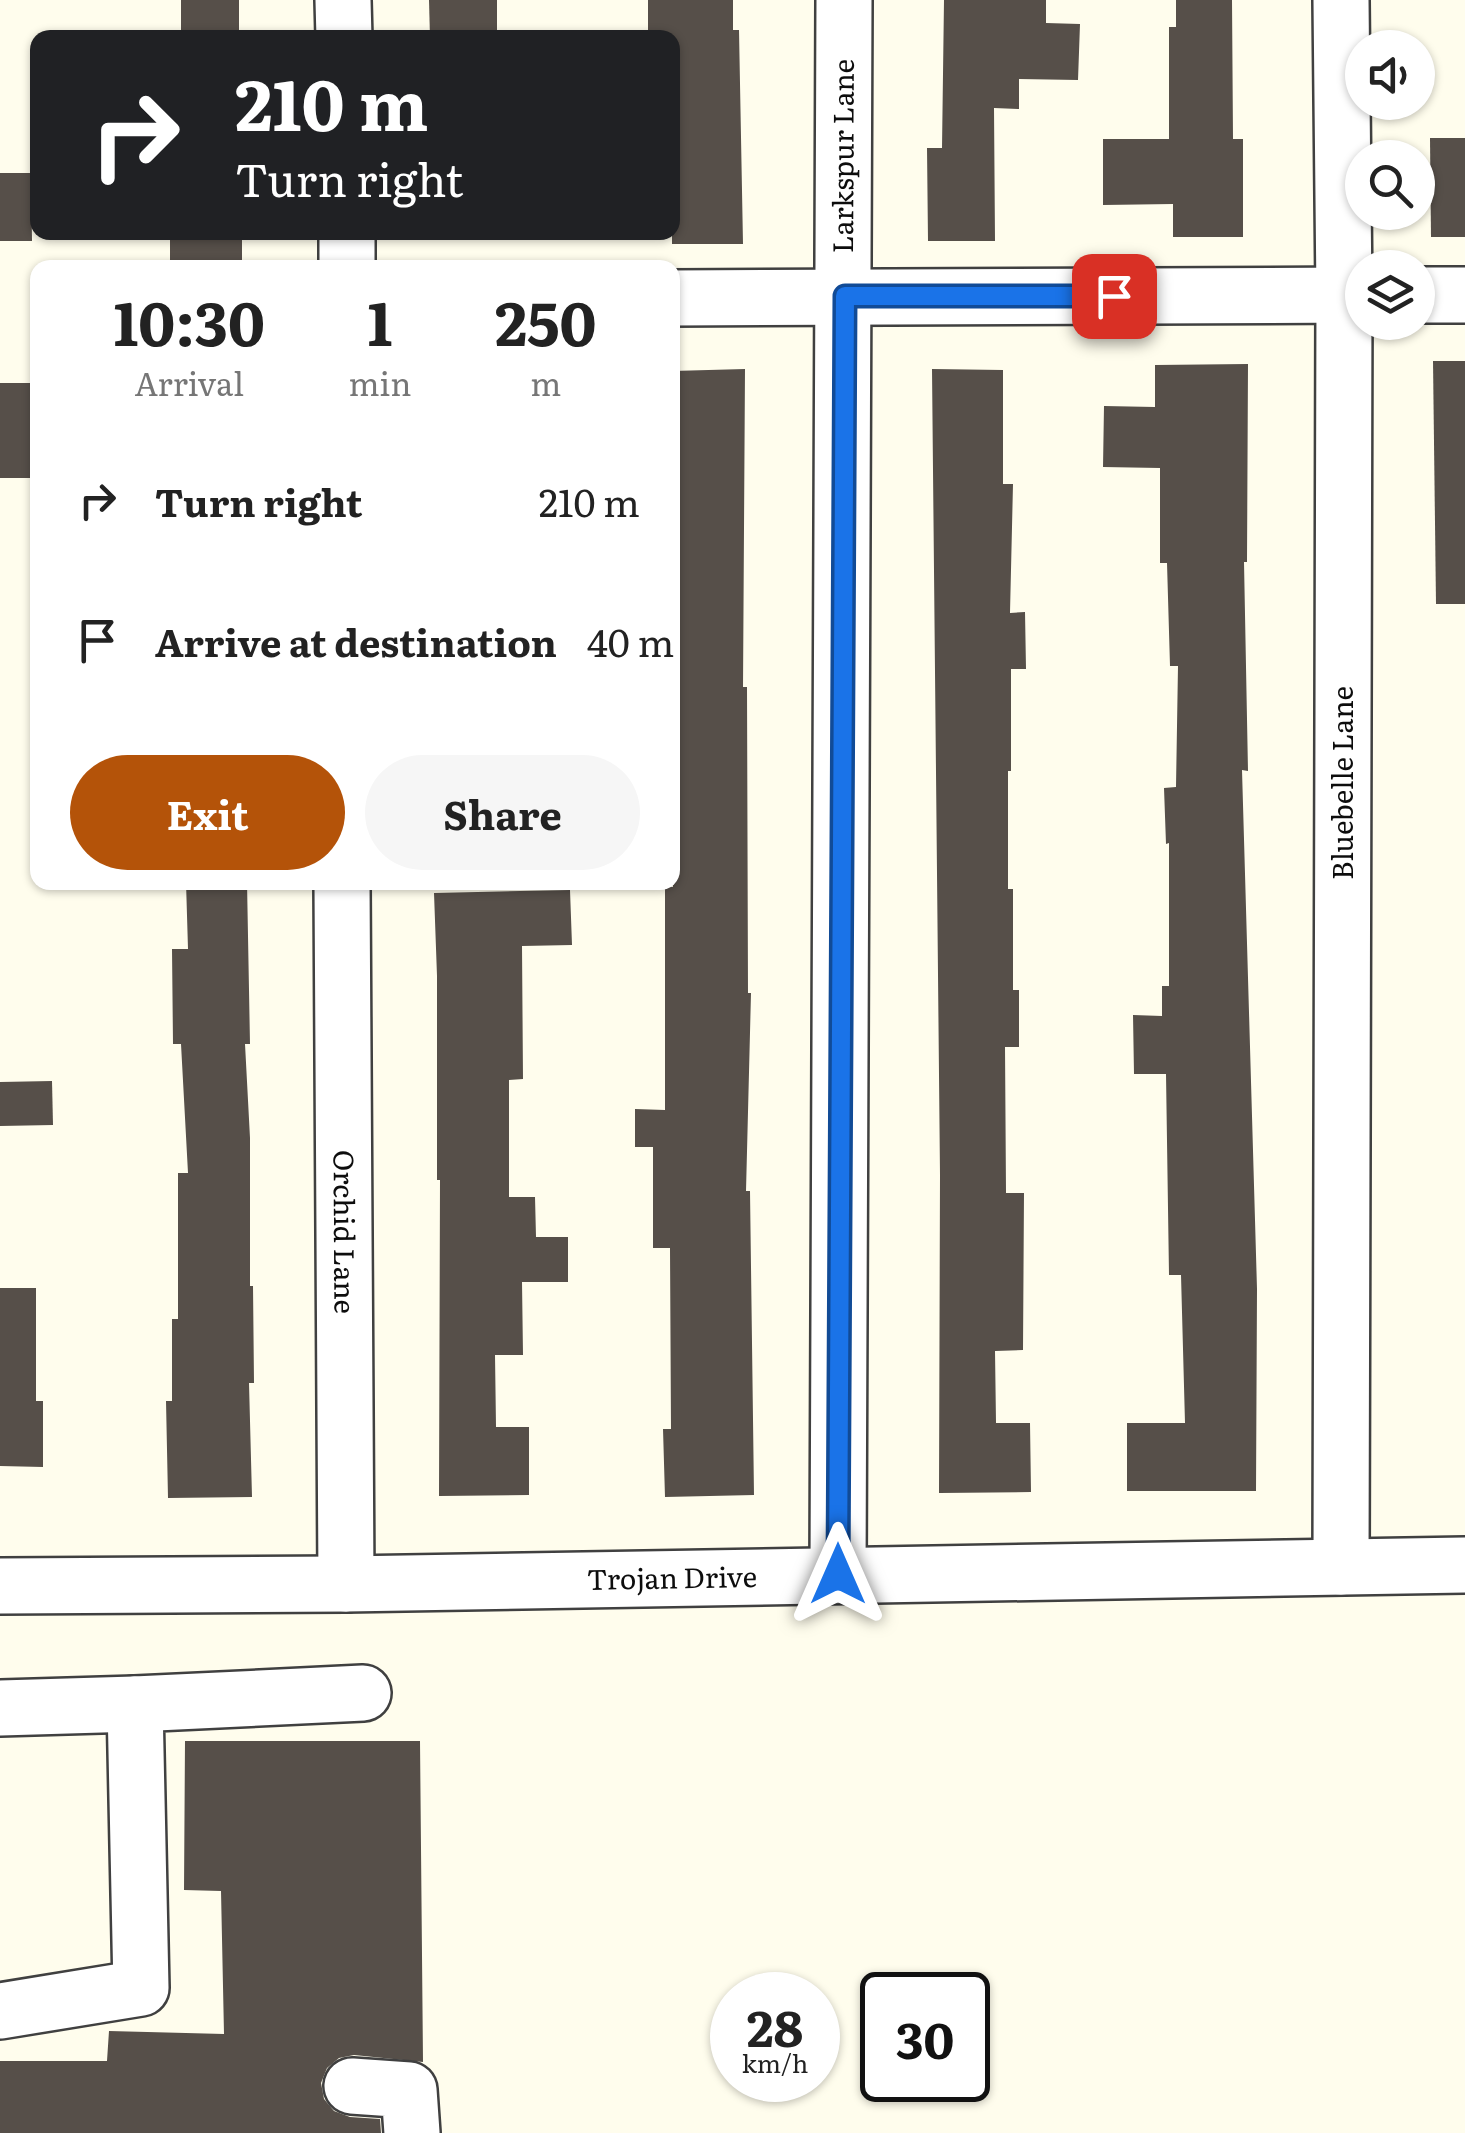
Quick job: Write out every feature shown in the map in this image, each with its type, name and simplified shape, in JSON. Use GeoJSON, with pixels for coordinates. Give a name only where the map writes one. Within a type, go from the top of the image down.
{"type":"FeatureCollection","features":[{"type":"Feature","properties":{"kind":"street"},"geometry":{"type":"LineString","coordinates":[[344,0],[344,30]]}},
{"type":"Feature","properties":{"kind":"street","name":"Larkspur Lane"},"geometry":{"type":"LineString","coordinates":[[838,1574],[844,0]]}},
{"type":"Feature","properties":{"kind":"street","name":"Bluebelle Lane"},"geometry":{"type":"LineString","coordinates":[[1341,0],[1351,250]]}},
{"type":"Feature","properties":{"kind":"street"},"geometry":{"type":"LineString","coordinates":[[680,298],[1345,295]]}},
{"type":"Feature","properties":{"kind":"street"},"geometry":{"type":"LineString","coordinates":[[1435,295],[1465,295]]}},
{"type":"Feature","properties":{"kind":"street","name":"Bluebelle Lane"},"geometry":{"type":"LineString","coordinates":[[1342,1567],[1353,340]]}},
{"type":"Feature","properties":{"kind":"street","name":"Orchid Lane"},"geometry":{"type":"LineString","coordinates":[[342,890],[346,1584]]}},
{"type":"Feature","properties":{"kind":"street","name":"Trojan Drive"},"geometry":{"type":"LineString","coordinates":[[0,1586],[1465,1565]]}},
{"type":"Feature","properties":{"kind":"street"},"geometry":{"type":"LineString","coordinates":[[0,1708],[363,1693]]}},
{"type":"Feature","properties":{"kind":"street"},"geometry":{"type":"LineString","coordinates":[[0,2011],[141,1988],[136,1704]]}},
{"type":"Feature","properties":{"kind":"street"},"geometry":{"type":"LineString","coordinates":[[352,2086],[410,2090],[412,2133]]}},
{"type":"Feature","properties":{"kind":"building"},"geometry":{"type":"Polygon","coordinates":[[[181,0],[239,0],[239,30],[181,30],[181,0]]]}},
{"type":"Feature","properties":{"kind":"building"},"geometry":{"type":"Polygon","coordinates":[[[429,0],[497,0],[497,30],[430,30],[429,0]]]}},
{"type":"Feature","properties":{"kind":"building"},"geometry":{"type":"Polygon","coordinates":[[[648,0],[733,0],[733,30],[739,30],[743,244],[672,244],[672,240],[680,240],[680,30],[648,30],[648,0]]]}},
{"type":"Feature","properties":{"kind":"building"},"geometry":{"type":"Polygon","coordinates":[[[944,0],[1046,0],[1046,23],[1080,24],[1078,80],[1019,79],[1019,109],[994,108],[995,241],[928,241],[927,148],[942,148],[944,0]]]}},
{"type":"Feature","properties":{"kind":"building"},"geometry":{"type":"Polygon","coordinates":[[[1176,0],[1232,0],[1233,139],[1243,139],[1243,237],[1173,237],[1173,204],[1103,205],[1103,139],[1169,139],[1169,27],[1176,27],[1176,0]]]}},
{"type":"Feature","properties":{"kind":"building"},"geometry":{"type":"Polygon","coordinates":[[[1465,138],[1465,237],[1431,237],[1431,230],[1435,230],[1435,140],[1430,140],[1465,138]]]}},
{"type":"Feature","properties":{"kind":"building"},"geometry":{"type":"Polygon","coordinates":[[[0,173],[30,173],[32,241],[0,241],[0,173]]]}},
{"type":"Feature","properties":{"kind":"building"},"geometry":{"type":"Polygon","coordinates":[[[170,240],[242,240],[242,260],[170,260],[170,240]]]}},
{"type":"Feature","properties":{"kind":"building"},"geometry":{"type":"Polygon","coordinates":[[[1433,361],[1465,361],[1465,604],[1436,604],[1433,361]]]}},
{"type":"Feature","properties":{"kind":"building"},"geometry":{"type":"Polygon","coordinates":[[[1248,364],[1244,562],[1248,771],[1242,770],[1257,1289],[1256,1491],[1127,1491],[1127,1423],[1185,1423],[1181,1275],[1169,1275],[1166,1074],[1134,1074],[1133,1015],[1162,1016],[1162,986],[1169,986],[1169,843],[1166,844],[1164,788],[1176,787],[1178,666],[1170,666],[1167,563],[1160,563],[1160,468],[1103,467],[1104,406],[1155,407],[1155,365],[1248,364]]]}},
{"type":"Feature","properties":{"kind":"building"},"geometry":{"type":"Polygon","coordinates":[[[745,369],[743,687],[747,687],[751,993],[746,1191],[750,1191],[754,1495],[665,1497],[663,1429],[671,1429],[670,1248],[653,1248],[653,1147],[635,1147],[635,1109],[665,1110],[665,890],[680,890],[680,371],[745,369]]]}},
{"type":"Feature","properties":{"kind":"building"},"geometry":{"type":"Polygon","coordinates":[[[932,369],[1003,370],[1003,484],[1013,484],[1010,613],[1025,612],[1026,669],[1011,669],[1008,771],[1008,889],[1013,889],[1013,990],[1019,990],[1019,1047],[1005,1047],[1006,1193],[1024,1193],[1023,1350],[995,1351],[996,1423],[1030,1423],[1031,1492],[939,1493],[932,369]]]}},
{"type":"Feature","properties":{"kind":"building"},"geometry":{"type":"Polygon","coordinates":[[[0,383],[30,383],[30,478],[0,478],[0,383]]]}},
{"type":"Feature","properties":{"kind":"building"},"geometry":{"type":"Polygon","coordinates":[[[186,890],[247,890],[250,1044],[245,1044],[253,1286],[254,1383],[249,1383],[252,1497],[168,1498],[166,1401],[172,1401],[172,1319],[178,1319],[178,1173],[188,1173],[181,1044],[173,1044],[172,949],[188,949],[186,890]]]}},
{"type":"Feature","properties":{"kind":"building"},"geometry":{"type":"Polygon","coordinates":[[[570,890],[572,945],[522,946],[523,1079],[509,1080],[509,1197],[535,1197],[536,1237],[568,1237],[568,1282],[522,1282],[523,1355],[495,1355],[496,1427],[529,1427],[529,1495],[439,1496],[440,1180],[434,893],[570,890]]]}},
{"type":"Feature","properties":{"kind":"building"},"geometry":{"type":"Polygon","coordinates":[[[52,1081],[53,1125],[0,1126],[0,1082],[52,1081]]]}},
{"type":"Feature","properties":{"kind":"building"},"geometry":{"type":"Polygon","coordinates":[[[0,1288],[36,1288],[36,1401],[43,1401],[43,1467],[0,1466],[0,1288]]]}},
{"type":"Feature","properties":{"kind":"building"},"geometry":{"type":"Polygon","coordinates":[[[185,1741],[420,1741],[423,2062],[354,2055],[339,2058],[327,2068],[321,2083],[324,2099],[334,2111],[350,2117],[380,2119],[381,2133],[0,2133],[0,2061],[107,2061],[109,2031],[224,2034],[221,1891],[184,1890],[185,1741]]]}},
{"type":"Feature","properties":{"kind":"route"},"geometry":{"type":"LineString","coordinates":[[838,1574],[845,296],[1114,296]]}}]}
